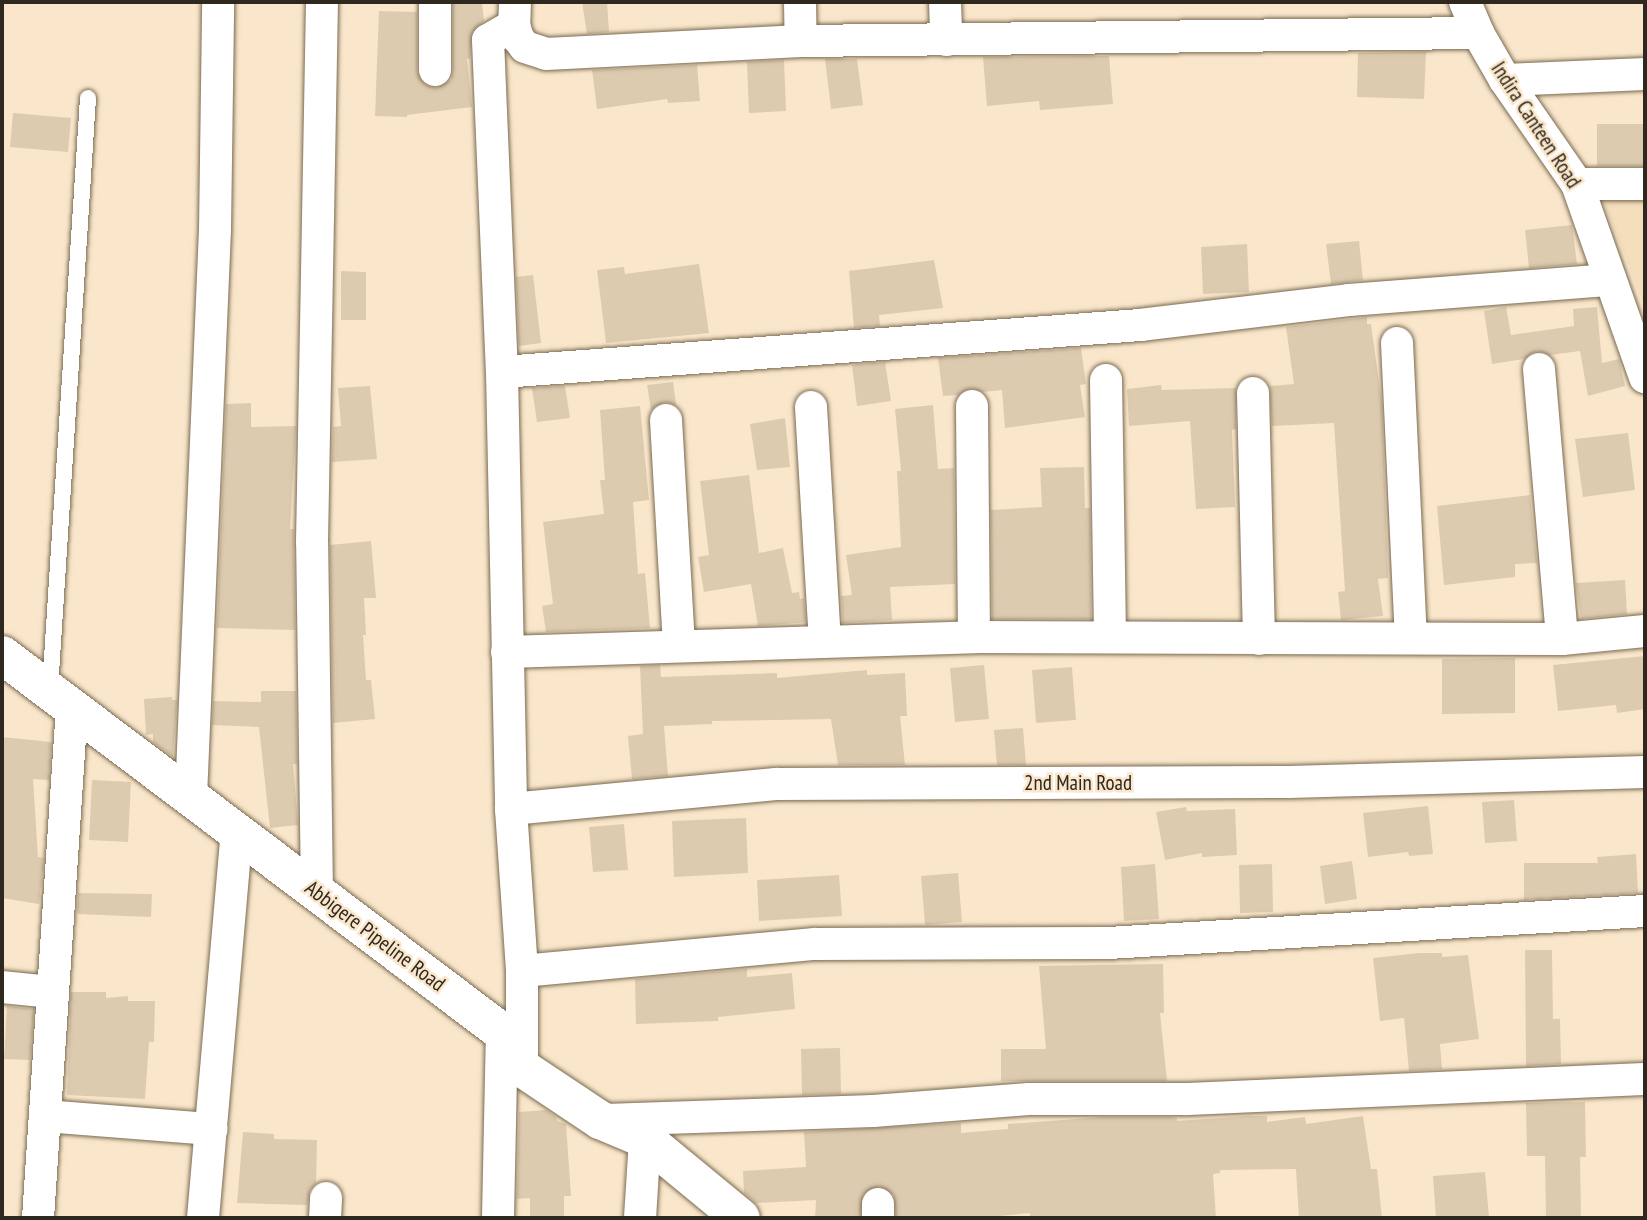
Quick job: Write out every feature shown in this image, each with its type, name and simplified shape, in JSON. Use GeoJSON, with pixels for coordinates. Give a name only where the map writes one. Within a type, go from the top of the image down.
{"type":"FeatureCollection","features":[{"type":"Feature","properties":{"kind":"street"},"geometry":{"type":"LineString","coordinates":[[191,797],[215,230],[218,2]]}},
{"type":"Feature","properties":{"kind":"street"},"geometry":{"type":"LineString","coordinates":[[317,892],[312,542],[322,2]]}},
{"type":"Feature","properties":{"kind":"street"},"geometry":{"type":"LineString","coordinates":[[435,2],[435,70]]}},
{"type":"Feature","properties":{"kind":"street"},"geometry":{"type":"LineString","coordinates":[[800,2],[801,41]]}},
{"type":"Feature","properties":{"kind":"street"},"geometry":{"type":"LineString","coordinates":[[945,2],[946,40]]}},
{"type":"Feature","properties":{"kind":"street","name":"Indira Canteen Road"},"geometry":{"type":"LineString","coordinates":[[1465,2],[1478,33],[1505,80],[1577,184],[1645,377]]}},
{"type":"Feature","properties":{"kind":"street"},"geometry":{"type":"LineString","coordinates":[[522,1068],[522,971],[511,809],[502,372],[488,40],[514,13],[526,47],[546,54],[801,41],[1478,33]]}},
{"type":"Feature","properties":{"kind":"street"},"geometry":{"type":"LineString","coordinates":[[1505,80],[1645,74]]}},
{"type":"Feature","properties":{"kind":"street"},"geometry":{"type":"LineString","coordinates":[[1577,184],[1645,184]]}},
{"type":"Feature","properties":{"kind":"street"},"geometry":{"type":"LineString","coordinates":[[502,372],[1140,325],[1349,300],[1610,280]]}},
{"type":"Feature","properties":{"kind":"street"},"geometry":{"type":"LineString","coordinates":[[1397,343],[1411,637]]}},
{"type":"Feature","properties":{"kind":"street"},"geometry":{"type":"LineString","coordinates":[[1539,369],[1562,639]]}},
{"type":"Feature","properties":{"kind":"street"},"geometry":{"type":"LineString","coordinates":[[1106,380],[1110,636]]}},
{"type":"Feature","properties":{"kind":"street"},"geometry":{"type":"LineString","coordinates":[[1253,393],[1259,639]]}},
{"type":"Feature","properties":{"kind":"street"},"geometry":{"type":"LineString","coordinates":[[972,406],[974,637]]}},
{"type":"Feature","properties":{"kind":"street"},"geometry":{"type":"LineString","coordinates":[[811,407],[825,640]]}},
{"type":"Feature","properties":{"kind":"street"},"geometry":{"type":"LineString","coordinates":[[666,420],[679,646]]}},
{"type":"Feature","properties":{"kind":"street"},"geometry":{"type":"LineString","coordinates":[[507,652],[974,637],[1562,639],[1645,631]]}},
{"type":"Feature","properties":{"kind":"street","name":"Abbigere Pipeline Road"},"geometry":{"type":"LineString","coordinates":[[2,655],[502,1032],[522,1068],[600,1121],[645,1139],[741,1218]]}},
{"type":"Feature","properties":{"kind":"street"},"geometry":{"type":"LineString","coordinates":[[38,1218],[52,992],[61,699]]}},
{"type":"Feature","properties":{"kind":"street","name":"2nd Main Road"},"geometry":{"type":"LineString","coordinates":[[511,809],[776,784],[1289,782],[1645,772]]}},
{"type":"Feature","properties":{"kind":"street"},"geometry":{"type":"LineString","coordinates":[[203,1218],[237,832]]}},
{"type":"Feature","properties":{"kind":"street"},"geometry":{"type":"LineString","coordinates":[[522,971],[815,944],[1108,943],[1645,911]]}},
{"type":"Feature","properties":{"kind":"street"},"geometry":{"type":"LineString","coordinates":[[2,987],[52,992]]}},
{"type":"Feature","properties":{"kind":"street"},"geometry":{"type":"LineString","coordinates":[[498,1218],[502,1032]]}},
{"type":"Feature","properties":{"kind":"street"},"geometry":{"type":"LineString","coordinates":[[600,1121],[873,1111],[1029,1099],[1186,1099],[1645,1079]]}},
{"type":"Feature","properties":{"kind":"street"},"geometry":{"type":"LineString","coordinates":[[45,1116],[211,1129]]}},
{"type":"Feature","properties":{"kind":"street"},"geometry":{"type":"LineString","coordinates":[[640,1218],[645,1139]]}},
{"type":"Feature","properties":{"kind":"lane"},"geometry":{"type":"LineString","coordinates":[[61,699],[88,98]]}},
{"type":"Feature","properties":{"kind":"shaded area"},"geometry":{"type":"Polygon","coordinates":[[[1602,197],[1645,197],[1645,308],[1602,197]]]}},
{"type":"Feature","properties":{"kind":"building"},"geometry":{"type":"Polygon","coordinates":[[[453,2],[482,2],[484,21],[472,32],[470,59],[467,59],[472,107],[407,117],[375,116],[379,11],[417,12],[417,71],[425,85],[436,88],[451,80],[453,71],[453,2]]]}},
{"type":"Feature","properties":{"kind":"building"},"geometry":{"type":"Polygon","coordinates":[[[582,2],[607,2],[609,32],[587,34],[582,2]]]}},
{"type":"Feature","properties":{"kind":"building"},"geometry":{"type":"Polygon","coordinates":[[[1426,52],[1424,99],[1357,97],[1358,53],[1426,52]]]}},
{"type":"Feature","properties":{"kind":"building"},"geometry":{"type":"Polygon","coordinates":[[[1109,56],[1113,104],[1040,110],[1039,101],[987,106],[983,57],[1109,56]]]}},
{"type":"Feature","properties":{"kind":"building"},"geometry":{"type":"Polygon","coordinates":[[[825,59],[857,59],[863,105],[831,109],[825,59]]]}},
{"type":"Feature","properties":{"kind":"building"},"geometry":{"type":"Polygon","coordinates":[[[784,60],[786,111],[749,113],[747,62],[784,60]]]}},
{"type":"Feature","properties":{"kind":"building"},"geometry":{"type":"Polygon","coordinates":[[[697,65],[700,101],[668,103],[667,99],[597,109],[592,70],[697,65]]]}},
{"type":"Feature","properties":{"kind":"building"},"geometry":{"type":"Polygon","coordinates":[[[13,113],[71,118],[68,152],[10,147],[13,113]]]}},
{"type":"Feature","properties":{"kind":"building"},"geometry":{"type":"Polygon","coordinates":[[[1597,124],[1645,124],[1645,166],[1597,166],[1597,124]]]}},
{"type":"Feature","properties":{"kind":"building"},"geometry":{"type":"Polygon","coordinates":[[[1572,225],[1577,264],[1529,268],[1525,230],[1572,225]]]}},
{"type":"Feature","properties":{"kind":"building"},"geometry":{"type":"Polygon","coordinates":[[[1359,241],[1363,280],[1331,284],[1326,244],[1359,241]]]}},
{"type":"Feature","properties":{"kind":"building"},"geometry":{"type":"Polygon","coordinates":[[[1247,244],[1249,292],[1203,294],[1201,247],[1247,244]]]}},
{"type":"Feature","properties":{"kind":"building"},"geometry":{"type":"Polygon","coordinates":[[[934,260],[943,308],[879,315],[880,326],[854,328],[849,271],[934,260]]]}},
{"type":"Feature","properties":{"kind":"building"},"geometry":{"type":"Polygon","coordinates":[[[699,264],[709,333],[606,343],[597,270],[624,267],[625,274],[699,264]]]}},
{"type":"Feature","properties":{"kind":"building"},"geometry":{"type":"Polygon","coordinates":[[[341,271],[366,272],[366,320],[341,320],[341,271]]]}},
{"type":"Feature","properties":{"kind":"building"},"geometry":{"type":"Polygon","coordinates":[[[533,275],[541,343],[519,346],[516,277],[533,275]]]}},
{"type":"Feature","properties":{"kind":"building"},"geometry":{"type":"Polygon","coordinates":[[[1506,307],[1511,335],[1574,326],[1573,309],[1597,307],[1602,363],[1619,359],[1625,386],[1588,396],[1580,351],[1550,355],[1537,351],[1524,359],[1492,364],[1484,311],[1506,307]]]}},
{"type":"Feature","properties":{"kind":"building"},"geometry":{"type":"Polygon","coordinates":[[[1367,317],[1367,324],[1371,324],[1382,404],[1388,578],[1378,579],[1383,616],[1341,620],[1338,592],[1345,591],[1334,423],[1272,426],[1270,386],[1294,384],[1286,327],[1367,317]]]}},
{"type":"Feature","properties":{"kind":"building"},"geometry":{"type":"Polygon","coordinates":[[[1081,348],[1086,384],[1080,385],[1085,417],[1005,428],[1002,390],[983,392],[971,388],[958,395],[943,396],[938,358],[1081,348]]]}},
{"type":"Feature","properties":{"kind":"building"},"geometry":{"type":"Polygon","coordinates":[[[885,362],[891,401],[857,406],[852,365],[885,362]]]}},
{"type":"Feature","properties":{"kind":"building"},"geometry":{"type":"Polygon","coordinates":[[[673,382],[676,405],[664,402],[651,410],[647,385],[673,382]]]}},
{"type":"Feature","properties":{"kind":"building"},"geometry":{"type":"Polygon","coordinates":[[[1161,385],[1162,390],[1236,388],[1236,429],[1232,430],[1235,507],[1196,509],[1190,421],[1129,426],[1127,389],[1161,385]]]}},
{"type":"Feature","properties":{"kind":"building"},"geometry":{"type":"Polygon","coordinates":[[[370,386],[377,459],[332,462],[333,427],[341,426],[338,388],[370,386]]]}},
{"type":"Feature","properties":{"kind":"building"},"geometry":{"type":"Polygon","coordinates":[[[565,386],[570,418],[537,422],[532,388],[565,386]]]}},
{"type":"Feature","properties":{"kind":"building"},"geometry":{"type":"Polygon","coordinates":[[[251,403],[251,427],[296,426],[290,529],[294,529],[295,630],[217,628],[226,404],[251,403]]]}},
{"type":"Feature","properties":{"kind":"building"},"geometry":{"type":"Polygon","coordinates":[[[933,405],[938,469],[954,468],[955,584],[890,587],[892,620],[843,623],[841,596],[852,595],[846,555],[901,547],[897,471],[901,471],[895,409],[933,405]]]}},
{"type":"Feature","properties":{"kind":"building"},"geometry":{"type":"Polygon","coordinates":[[[640,406],[649,500],[633,502],[638,574],[645,573],[650,628],[546,632],[542,606],[553,604],[543,522],[604,514],[600,480],[605,480],[600,410],[640,406]]]}},
{"type":"Feature","properties":{"kind":"building"},"geometry":{"type":"Polygon","coordinates":[[[785,418],[790,467],[757,470],[750,424],[785,418]]]}},
{"type":"Feature","properties":{"kind":"building"},"geometry":{"type":"Polygon","coordinates":[[[1628,433],[1635,490],[1583,497],[1575,439],[1628,433]]]}},
{"type":"Feature","properties":{"kind":"building"},"geometry":{"type":"Polygon","coordinates":[[[1084,467],[1085,508],[1090,508],[1091,619],[992,619],[991,510],[1042,507],[1040,468],[1084,467]]]}},
{"type":"Feature","properties":{"kind":"building"},"geometry":{"type":"Polygon","coordinates":[[[749,475],[759,553],[783,548],[792,593],[799,592],[800,599],[804,598],[806,622],[758,626],[751,584],[704,592],[698,557],[709,555],[700,481],[749,475]]]}},
{"type":"Feature","properties":{"kind":"building"},"geometry":{"type":"Polygon","coordinates":[[[1530,495],[1537,563],[1515,564],[1515,577],[1444,585],[1437,506],[1530,495]]]}},
{"type":"Feature","properties":{"kind":"building"},"geometry":{"type":"Polygon","coordinates":[[[371,541],[376,598],[364,598],[366,635],[363,635],[366,680],[371,680],[375,719],[333,723],[330,545],[371,541]]]}},
{"type":"Feature","properties":{"kind":"building"},"geometry":{"type":"Polygon","coordinates":[[[1625,580],[1627,614],[1581,619],[1576,583],[1625,580]]]}},
{"type":"Feature","properties":{"kind":"building"},"geometry":{"type":"Polygon","coordinates":[[[1645,656],[1645,709],[1617,713],[1616,705],[1558,711],[1553,665],[1645,656]]]}},
{"type":"Feature","properties":{"kind":"building"},"geometry":{"type":"Polygon","coordinates":[[[1515,658],[1515,713],[1442,714],[1442,659],[1515,658]]]}},
{"type":"Feature","properties":{"kind":"building"},"geometry":{"type":"Polygon","coordinates":[[[660,665],[661,677],[777,673],[777,678],[867,670],[867,675],[905,673],[907,716],[900,716],[905,765],[838,765],[831,719],[712,721],[712,724],[664,726],[668,776],[632,779],[628,736],[643,734],[640,666],[660,665]]]}},
{"type":"Feature","properties":{"kind":"building"},"geometry":{"type":"Polygon","coordinates":[[[984,665],[989,719],[955,722],[950,668],[984,665]]]}},
{"type":"Feature","properties":{"kind":"building"},"geometry":{"type":"Polygon","coordinates":[[[1072,667],[1076,720],[1036,723],[1032,670],[1072,667]]]}},
{"type":"Feature","properties":{"kind":"building"},"geometry":{"type":"Polygon","coordinates":[[[261,691],[296,691],[297,764],[293,764],[298,825],[270,828],[259,727],[212,725],[213,701],[261,702],[261,691]]]}},
{"type":"Feature","properties":{"kind":"building"},"geometry":{"type":"Polygon","coordinates":[[[172,697],[172,700],[177,700],[173,757],[153,742],[153,734],[146,735],[144,699],[172,697]]]}},
{"type":"Feature","properties":{"kind":"building"},"geometry":{"type":"Polygon","coordinates":[[[1023,728],[1026,765],[997,765],[994,730],[1023,728]]]}},
{"type":"Feature","properties":{"kind":"building"},"geometry":{"type":"Polygon","coordinates":[[[2,737],[51,742],[49,780],[33,779],[38,857],[44,858],[39,904],[2,898],[2,737]]]}},
{"type":"Feature","properties":{"kind":"building"},"geometry":{"type":"Polygon","coordinates":[[[92,780],[131,782],[128,842],[89,840],[92,780]]]}},
{"type":"Feature","properties":{"kind":"building"},"geometry":{"type":"Polygon","coordinates":[[[1514,800],[1517,841],[1485,843],[1482,802],[1514,800]]]}},
{"type":"Feature","properties":{"kind":"building"},"geometry":{"type":"Polygon","coordinates":[[[1428,806],[1433,854],[1409,856],[1408,852],[1368,857],[1363,813],[1428,806]]]}},
{"type":"Feature","properties":{"kind":"building"},"geometry":{"type":"Polygon","coordinates":[[[1186,807],[1187,811],[1235,809],[1237,855],[1202,857],[1202,853],[1165,860],[1156,812],[1186,807]]]}},
{"type":"Feature","properties":{"kind":"building"},"geometry":{"type":"Polygon","coordinates":[[[746,818],[748,873],[674,877],[672,821],[746,818]]]}},
{"type":"Feature","properties":{"kind":"building"},"geometry":{"type":"Polygon","coordinates":[[[624,824],[628,870],[593,872],[589,827],[624,824]]]}},
{"type":"Feature","properties":{"kind":"building"},"geometry":{"type":"Polygon","coordinates":[[[1636,854],[1638,893],[1524,900],[1524,863],[1598,863],[1597,857],[1636,854]]]}},
{"type":"Feature","properties":{"kind":"building"},"geometry":{"type":"Polygon","coordinates":[[[1352,861],[1357,899],[1325,904],[1320,866],[1352,861]]]}},
{"type":"Feature","properties":{"kind":"building"},"geometry":{"type":"Polygon","coordinates":[[[1155,864],[1159,919],[1124,921],[1121,867],[1155,864]]]}},
{"type":"Feature","properties":{"kind":"building"},"geometry":{"type":"Polygon","coordinates":[[[1272,864],[1273,912],[1240,913],[1239,865],[1272,864]]]}},
{"type":"Feature","properties":{"kind":"building"},"geometry":{"type":"Polygon","coordinates":[[[958,873],[962,922],[925,925],[921,876],[958,873]]]}},
{"type":"Feature","properties":{"kind":"building"},"geometry":{"type":"Polygon","coordinates":[[[839,875],[842,916],[759,921],[757,880],[839,875]]]}},
{"type":"Feature","properties":{"kind":"building"},"geometry":{"type":"Polygon","coordinates":[[[78,893],[152,894],[151,917],[77,914],[78,893]]]}},
{"type":"Feature","properties":{"kind":"building"},"geometry":{"type":"Polygon","coordinates":[[[1525,950],[1552,950],[1553,1019],[1560,1019],[1561,1064],[1526,1066],[1525,950]]]}},
{"type":"Feature","properties":{"kind":"building"},"geometry":{"type":"Polygon","coordinates":[[[1442,953],[1442,957],[1468,955],[1479,1039],[1440,1044],[1442,1069],[1409,1071],[1404,1018],[1380,1021],[1373,958],[1442,953]]]}},
{"type":"Feature","properties":{"kind":"building"},"geometry":{"type":"Polygon","coordinates":[[[1163,964],[1164,1013],[1160,1013],[1167,1081],[1001,1081],[1001,1049],[1046,1049],[1039,966],[1163,964]]]}},
{"type":"Feature","properties":{"kind":"building"},"geometry":{"type":"Polygon","coordinates":[[[747,969],[747,977],[792,973],[795,1009],[718,1017],[718,1021],[636,1024],[635,979],[747,969]]]}},
{"type":"Feature","properties":{"kind":"building"},"geometry":{"type":"Polygon","coordinates":[[[71,992],[106,992],[106,998],[128,996],[128,1001],[155,1001],[154,1042],[149,1042],[145,1099],[67,1095],[71,992]]]}},
{"type":"Feature","properties":{"kind":"building"},"geometry":{"type":"Polygon","coordinates":[[[7,1006],[34,1009],[30,1060],[4,1059],[7,1006]]]}},
{"type":"Feature","properties":{"kind":"building"},"geometry":{"type":"Polygon","coordinates":[[[840,1048],[841,1094],[802,1095],[801,1049],[840,1048]]]}},
{"type":"Feature","properties":{"kind":"building"},"geometry":{"type":"Polygon","coordinates":[[[1585,1102],[1586,1157],[1580,1157],[1581,1218],[1546,1218],[1545,1156],[1527,1156],[1526,1103],[1585,1102]]]}},
{"type":"Feature","properties":{"kind":"building"},"geometry":{"type":"Polygon","coordinates":[[[546,1110],[556,1117],[557,1121],[566,1124],[571,1196],[564,1196],[564,1218],[530,1218],[530,1198],[517,1199],[519,1112],[546,1110]]]}},
{"type":"Feature","properties":{"kind":"building"},"geometry":{"type":"Polygon","coordinates":[[[1267,1116],[1267,1122],[1305,1117],[1306,1124],[1363,1116],[1371,1169],[1377,1169],[1382,1218],[1299,1218],[1296,1169],[1220,1170],[1220,1173],[1213,1174],[1216,1218],[1030,1218],[1030,1213],[979,1218],[896,1218],[894,1195],[879,1186],[863,1194],[860,1218],[815,1218],[816,1200],[756,1203],[744,1193],[743,1171],[806,1167],[804,1132],[961,1123],[961,1133],[1008,1129],[1008,1124],[1104,1117],[1170,1117],[1177,1118],[1177,1121],[1267,1116]]]}},
{"type":"Feature","properties":{"kind":"building"},"geometry":{"type":"Polygon","coordinates":[[[243,1132],[274,1134],[274,1139],[317,1140],[316,1183],[310,1189],[307,1205],[237,1203],[243,1132]]]}},
{"type":"Feature","properties":{"kind":"building"},"geometry":{"type":"Polygon","coordinates":[[[1485,1172],[1489,1217],[1436,1218],[1433,1176],[1485,1172]]]}}]}
